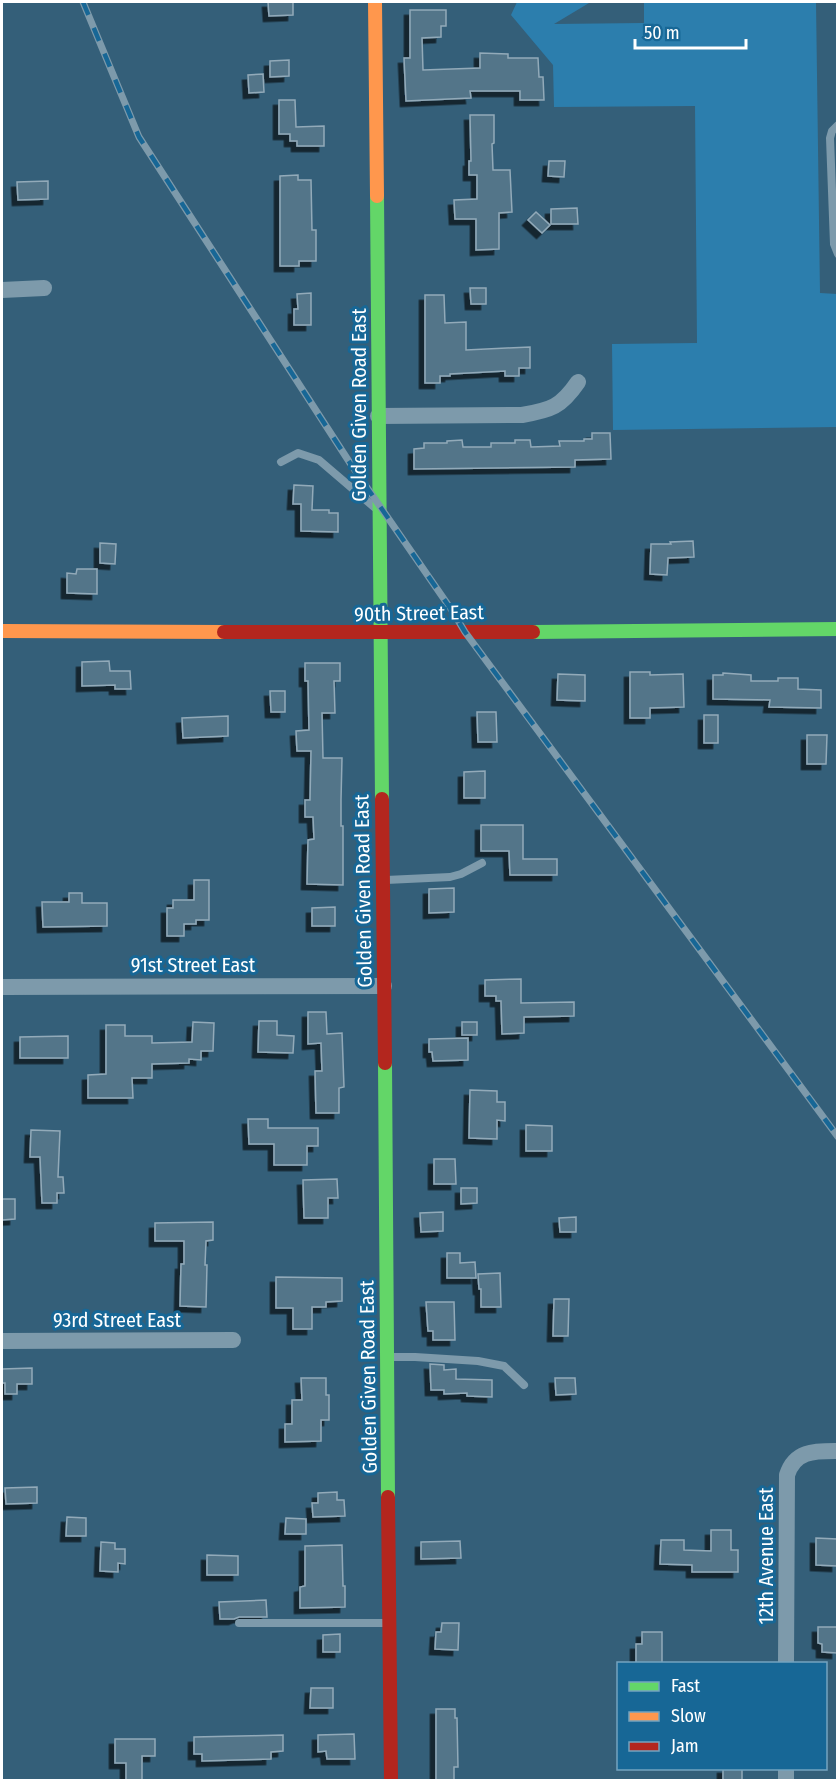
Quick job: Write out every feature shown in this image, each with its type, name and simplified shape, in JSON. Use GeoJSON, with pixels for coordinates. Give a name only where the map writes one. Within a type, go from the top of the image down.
{"type":"FeatureCollection","features":[{"type":"Feature","properties":{"kind":"street","name":"Golden Given Road East"},"geometry":{"type":"LineString","coordinates":[[375,2],[391,1780]]}},
{"type":"Feature","properties":{"kind":"street"},"geometry":{"type":"LineString","coordinates":[[2,290],[44,288]]}},
{"type":"Feature","properties":{"kind":"street"},"geometry":{"type":"LineString","coordinates":[[378,416],[529,414],[548,410],[558,404],[567,398],[578,382]]}},
{"type":"Feature","properties":{"kind":"street","name":"90th Street East"},"geometry":{"type":"LineString","coordinates":[[2,631],[380,633],[837,629]]}},
{"type":"Feature","properties":{"kind":"street","name":"91st Street East"},"geometry":{"type":"LineString","coordinates":[[2,987],[384,986]]}},
{"type":"Feature","properties":{"kind":"street","name":"93rd Street East"},"geometry":{"type":"LineString","coordinates":[[2,1341],[233,1340]]}},
{"type":"Feature","properties":{"kind":"street","name":"12th Avenue East"},"geometry":{"type":"LineString","coordinates":[[786,1662],[787,1475],[790,1466],[803,1455],[837,1451]]}},
{"type":"Feature","properties":{"kind":"lane"},"geometry":{"type":"LineString","coordinates":[[837,125],[830,138],[834,244],[837,254]]}},
{"type":"Feature","properties":{"kind":"lane"},"geometry":{"type":"LineString","coordinates":[[281,462],[298,453],[320,460],[379,511]]}},
{"type":"Feature","properties":{"kind":"lane"},"geometry":{"type":"LineString","coordinates":[[383,880],[450,877],[482,863]]}},
{"type":"Feature","properties":{"kind":"lane"},"geometry":{"type":"LineString","coordinates":[[388,1357],[478,1361],[504,1366],[524,1385]]}},
{"type":"Feature","properties":{"kind":"lane"},"geometry":{"type":"LineString","coordinates":[[239,1623],[390,1623]]}},
{"type":"Feature","properties":{"kind":"shaded area"},"geometry":{"type":"Polygon","coordinates":[[[517,2],[589,3],[554,24],[644,23],[644,2],[816,2],[820,293],[837,294],[837,427],[613,430],[612,344],[697,343],[695,106],[554,107],[553,65],[511,15],[517,2]]]}},
{"type":"Feature","properties":{"kind":"building"},"geometry":{"type":"Polygon","coordinates":[[[268,2],[293,2],[293,15],[269,16],[268,2]]]}},
{"type":"Feature","properties":{"kind":"building"},"geometry":{"type":"Polygon","coordinates":[[[410,10],[446,10],[446,26],[441,26],[441,37],[422,38],[423,70],[480,68],[480,53],[508,54],[508,58],[538,58],[539,77],[543,77],[544,100],[520,100],[520,91],[470,91],[471,98],[406,101],[404,58],[410,58],[410,10]]]}},
{"type":"Feature","properties":{"kind":"building"},"geometry":{"type":"Polygon","coordinates":[[[289,60],[289,76],[270,77],[270,61],[289,60]]]}},
{"type":"Feature","properties":{"kind":"building"},"geometry":{"type":"Polygon","coordinates":[[[263,74],[264,92],[249,93],[248,75],[263,74]]]}},
{"type":"Feature","properties":{"kind":"building"},"geometry":{"type":"Polygon","coordinates":[[[279,100],[295,100],[296,127],[324,126],[324,146],[297,146],[297,141],[290,141],[290,134],[279,134],[279,100]]]}},
{"type":"Feature","properties":{"kind":"building"},"geometry":{"type":"Polygon","coordinates":[[[470,115],[494,115],[493,170],[510,170],[512,212],[499,213],[499,249],[476,250],[476,219],[455,219],[454,200],[477,199],[477,175],[469,175],[470,115]]]}},
{"type":"Feature","properties":{"kind":"building"},"geometry":{"type":"Polygon","coordinates":[[[549,161],[565,161],[564,177],[548,176],[549,161]]]}},
{"type":"Feature","properties":{"kind":"building"},"geometry":{"type":"Polygon","coordinates":[[[298,175],[298,180],[311,180],[312,230],[316,230],[316,261],[299,261],[299,266],[280,266],[280,176],[298,175]]]}},
{"type":"Feature","properties":{"kind":"building"},"geometry":{"type":"Polygon","coordinates":[[[48,181],[48,199],[18,200],[17,182],[48,181]]]}},
{"type":"Feature","properties":{"kind":"building"},"geometry":{"type":"Polygon","coordinates":[[[577,208],[578,224],[551,224],[551,209],[577,208]]]}},
{"type":"Feature","properties":{"kind":"building"},"geometry":{"type":"Polygon","coordinates":[[[536,212],[550,225],[542,233],[528,220],[536,212]]]}},
{"type":"Feature","properties":{"kind":"building"},"geometry":{"type":"Polygon","coordinates":[[[470,288],[486,288],[486,304],[471,304],[470,288]]]}},
{"type":"Feature","properties":{"kind":"building"},"geometry":{"type":"Polygon","coordinates":[[[311,293],[311,325],[294,325],[294,309],[298,309],[297,294],[311,293]]]}},
{"type":"Feature","properties":{"kind":"building"},"geometry":{"type":"Polygon","coordinates":[[[425,295],[444,295],[445,323],[466,322],[466,350],[530,347],[530,368],[519,368],[519,376],[505,376],[505,371],[450,374],[450,376],[440,376],[440,383],[425,383],[425,295]]]}},
{"type":"Feature","properties":{"kind":"building"},"geometry":{"type":"Polygon","coordinates":[[[592,433],[610,433],[611,459],[575,460],[575,467],[414,469],[414,449],[424,448],[424,443],[447,443],[447,441],[462,440],[463,447],[491,447],[491,443],[515,443],[515,440],[530,440],[531,447],[560,446],[559,441],[592,439],[592,433]]]}},
{"type":"Feature","properties":{"kind":"building"},"geometry":{"type":"Polygon","coordinates":[[[294,485],[313,486],[312,510],[329,510],[329,513],[338,513],[338,532],[301,531],[301,504],[293,504],[294,485]]]}},
{"type":"Feature","properties":{"kind":"building"},"geometry":{"type":"Polygon","coordinates":[[[693,541],[694,557],[668,558],[667,575],[650,574],[651,544],[693,541]]]}},
{"type":"Feature","properties":{"kind":"building"},"geometry":{"type":"Polygon","coordinates":[[[100,543],[116,544],[115,564],[100,563],[100,543]]]}},
{"type":"Feature","properties":{"kind":"building"},"geometry":{"type":"Polygon","coordinates":[[[77,569],[97,569],[97,594],[67,593],[67,573],[76,574],[77,569]]]}},
{"type":"Feature","properties":{"kind":"building"},"geometry":{"type":"Polygon","coordinates":[[[109,661],[110,671],[130,671],[131,689],[115,689],[115,685],[82,686],[82,662],[109,661]]]}},
{"type":"Feature","properties":{"kind":"building"},"geometry":{"type":"Polygon","coordinates":[[[305,663],[340,663],[340,681],[334,681],[335,713],[322,713],[323,758],[342,758],[343,885],[307,884],[308,840],[314,839],[313,817],[305,817],[305,800],[310,800],[311,751],[297,751],[296,731],[309,730],[308,681],[305,681],[305,663]]]}},
{"type":"Feature","properties":{"kind":"building"},"geometry":{"type":"Polygon","coordinates":[[[630,672],[650,672],[650,675],[683,674],[684,707],[650,708],[650,718],[630,718],[630,672]]]}},
{"type":"Feature","properties":{"kind":"building"},"geometry":{"type":"Polygon","coordinates":[[[723,673],[751,675],[751,681],[798,678],[798,689],[821,690],[821,708],[769,707],[770,700],[713,699],[713,675],[723,675],[723,673]]]}},
{"type":"Feature","properties":{"kind":"building"},"geometry":{"type":"Polygon","coordinates":[[[558,674],[585,675],[585,701],[557,700],[558,674]]]}},
{"type":"Feature","properties":{"kind":"building"},"geometry":{"type":"Polygon","coordinates":[[[270,691],[285,691],[285,712],[271,712],[270,691]]]}},
{"type":"Feature","properties":{"kind":"building"},"geometry":{"type":"Polygon","coordinates":[[[477,712],[496,712],[497,742],[478,742],[477,712]]]}},
{"type":"Feature","properties":{"kind":"building"},"geometry":{"type":"Polygon","coordinates":[[[704,715],[718,715],[718,743],[704,743],[704,715]]]}},
{"type":"Feature","properties":{"kind":"building"},"geometry":{"type":"Polygon","coordinates":[[[228,716],[228,736],[183,738],[182,718],[228,716]]]}},
{"type":"Feature","properties":{"kind":"building"},"geometry":{"type":"Polygon","coordinates":[[[807,735],[827,735],[826,764],[807,764],[807,735]]]}},
{"type":"Feature","properties":{"kind":"building"},"geometry":{"type":"Polygon","coordinates":[[[485,771],[485,798],[464,798],[464,772],[485,771]]]}},
{"type":"Feature","properties":{"kind":"building"},"geometry":{"type":"Polygon","coordinates":[[[481,825],[523,825],[523,859],[557,859],[557,875],[510,875],[509,851],[481,851],[481,825]]]}},
{"type":"Feature","properties":{"kind":"building"},"geometry":{"type":"Polygon","coordinates":[[[194,880],[209,880],[209,920],[196,920],[196,924],[184,924],[184,936],[167,936],[167,908],[173,908],[173,900],[194,900],[194,880]]]}},
{"type":"Feature","properties":{"kind":"building"},"geometry":{"type":"Polygon","coordinates":[[[454,888],[454,912],[429,913],[429,889],[454,888]]]}},
{"type":"Feature","properties":{"kind":"building"},"geometry":{"type":"Polygon","coordinates":[[[69,893],[82,893],[82,903],[107,903],[107,926],[43,927],[42,902],[69,902],[69,893]]]}},
{"type":"Feature","properties":{"kind":"building"},"geometry":{"type":"Polygon","coordinates":[[[335,907],[335,926],[312,926],[312,908],[335,907]]]}},
{"type":"Feature","properties":{"kind":"building"},"geometry":{"type":"Polygon","coordinates":[[[521,979],[521,1003],[574,1002],[574,1016],[524,1017],[524,1033],[502,1034],[501,1001],[496,1001],[496,996],[485,996],[485,980],[521,979]]]}},
{"type":"Feature","properties":{"kind":"building"},"geometry":{"type":"Polygon","coordinates":[[[308,1012],[326,1012],[327,1034],[342,1033],[344,1087],[339,1088],[339,1113],[316,1113],[315,1071],[322,1071],[321,1043],[308,1044],[308,1012]]]}},
{"type":"Feature","properties":{"kind":"building"},"geometry":{"type":"Polygon","coordinates":[[[259,1021],[277,1021],[277,1035],[294,1036],[293,1053],[258,1052],[259,1021]]]}},
{"type":"Feature","properties":{"kind":"building"},"geometry":{"type":"Polygon","coordinates":[[[193,1022],[214,1023],[213,1051],[201,1051],[201,1060],[189,1059],[189,1063],[152,1064],[152,1078],[132,1078],[133,1098],[88,1098],[88,1075],[106,1074],[106,1025],[125,1025],[125,1036],[152,1036],[152,1043],[192,1042],[193,1022]]]}},
{"type":"Feature","properties":{"kind":"building"},"geometry":{"type":"Polygon","coordinates":[[[462,1022],[477,1022],[477,1035],[462,1035],[462,1022]]]}},
{"type":"Feature","properties":{"kind":"building"},"geometry":{"type":"Polygon","coordinates":[[[68,1036],[68,1058],[20,1058],[20,1037],[68,1036]]]}},
{"type":"Feature","properties":{"kind":"building"},"geometry":{"type":"Polygon","coordinates":[[[468,1038],[468,1060],[433,1061],[432,1052],[429,1052],[429,1039],[468,1038]]]}},
{"type":"Feature","properties":{"kind":"building"},"geometry":{"type":"Polygon","coordinates":[[[470,1090],[497,1091],[497,1102],[505,1102],[505,1121],[497,1120],[497,1139],[469,1138],[470,1090]]]}},
{"type":"Feature","properties":{"kind":"building"},"geometry":{"type":"Polygon","coordinates":[[[248,1119],[268,1119],[268,1128],[318,1128],[318,1146],[307,1146],[307,1165],[274,1165],[274,1144],[249,1144],[248,1119]]]}},
{"type":"Feature","properties":{"kind":"building"},"geometry":{"type":"Polygon","coordinates":[[[526,1125],[552,1126],[552,1151],[526,1151],[526,1125]]]}},
{"type":"Feature","properties":{"kind":"building"},"geometry":{"type":"Polygon","coordinates":[[[31,1130],[60,1131],[58,1177],[63,1177],[64,1193],[57,1193],[57,1203],[42,1203],[40,1157],[30,1157],[31,1130]]]}},
{"type":"Feature","properties":{"kind":"building"},"geometry":{"type":"Polygon","coordinates":[[[434,1159],[455,1159],[456,1184],[434,1184],[434,1159]]]}},
{"type":"Feature","properties":{"kind":"building"},"geometry":{"type":"Polygon","coordinates":[[[337,1179],[338,1198],[328,1198],[328,1218],[304,1218],[303,1180],[337,1179]]]}},
{"type":"Feature","properties":{"kind":"building"},"geometry":{"type":"Polygon","coordinates":[[[461,1188],[477,1188],[477,1203],[461,1204],[461,1188]]]}},
{"type":"Feature","properties":{"kind":"building"},"geometry":{"type":"Polygon","coordinates":[[[2,1199],[15,1199],[15,1219],[2,1220],[2,1199]]]}},
{"type":"Feature","properties":{"kind":"building"},"geometry":{"type":"Polygon","coordinates":[[[443,1212],[443,1231],[421,1232],[420,1213],[443,1212]]]}},
{"type":"Feature","properties":{"kind":"building"},"geometry":{"type":"Polygon","coordinates":[[[576,1217],[576,1232],[560,1232],[559,1218],[576,1217]]]}},
{"type":"Feature","properties":{"kind":"building"},"geometry":{"type":"Polygon","coordinates":[[[213,1222],[213,1240],[206,1241],[206,1307],[180,1306],[184,1241],[155,1241],[155,1223],[213,1222]]]}},
{"type":"Feature","properties":{"kind":"building"},"geometry":{"type":"Polygon","coordinates":[[[447,1253],[460,1253],[460,1263],[475,1262],[476,1278],[447,1278],[447,1253]]]}},
{"type":"Feature","properties":{"kind":"building"},"geometry":{"type":"Polygon","coordinates":[[[500,1273],[501,1307],[481,1307],[478,1274],[500,1273]]]}},
{"type":"Feature","properties":{"kind":"building"},"geometry":{"type":"Polygon","coordinates":[[[276,1277],[342,1278],[342,1301],[326,1302],[326,1307],[312,1307],[312,1329],[293,1329],[293,1308],[276,1308],[276,1277]]]}},
{"type":"Feature","properties":{"kind":"building"},"geometry":{"type":"Polygon","coordinates":[[[554,1299],[569,1299],[568,1336],[553,1336],[554,1299]]]}},
{"type":"Feature","properties":{"kind":"building"},"geometry":{"type":"Polygon","coordinates":[[[426,1302],[454,1302],[455,1340],[433,1340],[433,1331],[428,1331],[426,1302]]]}},
{"type":"Feature","properties":{"kind":"building"},"geometry":{"type":"Polygon","coordinates":[[[430,1364],[444,1365],[444,1370],[456,1369],[456,1379],[492,1380],[492,1397],[467,1396],[467,1393],[444,1394],[444,1390],[431,1390],[430,1364]]]}},
{"type":"Feature","properties":{"kind":"building"},"geometry":{"type":"Polygon","coordinates":[[[32,1368],[32,1384],[17,1384],[17,1394],[5,1394],[2,1369],[32,1368]]]}},
{"type":"Feature","properties":{"kind":"building"},"geometry":{"type":"Polygon","coordinates":[[[301,1378],[326,1378],[329,1420],[321,1420],[321,1441],[285,1442],[285,1424],[292,1424],[292,1400],[302,1400],[301,1378]]]}},
{"type":"Feature","properties":{"kind":"building"},"geometry":{"type":"Polygon","coordinates":[[[555,1378],[575,1378],[576,1394],[556,1395],[555,1378]]]}},
{"type":"Feature","properties":{"kind":"building"},"geometry":{"type":"Polygon","coordinates":[[[37,1487],[37,1503],[6,1504],[5,1488],[37,1487]]]}},
{"type":"Feature","properties":{"kind":"building"},"geometry":{"type":"Polygon","coordinates":[[[337,1492],[337,1500],[344,1500],[345,1516],[313,1517],[312,1503],[318,1503],[318,1493],[337,1492]]]}},
{"type":"Feature","properties":{"kind":"building"},"geometry":{"type":"Polygon","coordinates":[[[67,1517],[86,1518],[86,1536],[66,1536],[67,1517]]]}},
{"type":"Feature","properties":{"kind":"building"},"geometry":{"type":"Polygon","coordinates":[[[286,1518],[306,1519],[306,1534],[285,1534],[286,1518]]]}},
{"type":"Feature","properties":{"kind":"building"},"geometry":{"type":"Polygon","coordinates":[[[711,1530],[731,1530],[731,1550],[738,1550],[738,1572],[692,1572],[692,1565],[660,1564],[661,1540],[684,1540],[684,1550],[711,1551],[711,1530]]]}},
{"type":"Feature","properties":{"kind":"building"},"geometry":{"type":"Polygon","coordinates":[[[816,1538],[837,1539],[837,1566],[816,1565],[816,1538]]]}},
{"type":"Feature","properties":{"kind":"building"},"geometry":{"type":"Polygon","coordinates":[[[460,1541],[461,1558],[421,1559],[421,1542],[460,1541]]]}},
{"type":"Feature","properties":{"kind":"building"},"geometry":{"type":"Polygon","coordinates":[[[101,1542],[115,1543],[115,1549],[125,1549],[125,1564],[118,1563],[118,1572],[100,1571],[101,1542]]]}},
{"type":"Feature","properties":{"kind":"building"},"geometry":{"type":"Polygon","coordinates":[[[342,1545],[345,1607],[300,1608],[300,1587],[305,1586],[305,1546],[342,1545]]]}},
{"type":"Feature","properties":{"kind":"building"},"geometry":{"type":"Polygon","coordinates":[[[207,1555],[238,1556],[238,1575],[207,1575],[207,1555]]]}},
{"type":"Feature","properties":{"kind":"building"},"geometry":{"type":"Polygon","coordinates":[[[266,1600],[267,1617],[220,1619],[219,1602],[266,1600]]]}},
{"type":"Feature","properties":{"kind":"building"},"geometry":{"type":"Polygon","coordinates":[[[442,1623],[459,1623],[458,1650],[435,1649],[436,1632],[441,1632],[442,1623]]]}},
{"type":"Feature","properties":{"kind":"building"},"geometry":{"type":"Polygon","coordinates":[[[818,1627],[837,1627],[837,1653],[822,1652],[822,1644],[818,1643],[818,1627]]]}},
{"type":"Feature","properties":{"kind":"building"},"geometry":{"type":"Polygon","coordinates":[[[642,1632],[662,1632],[662,1662],[636,1662],[636,1644],[642,1644],[642,1632]]]}},
{"type":"Feature","properties":{"kind":"building"},"geometry":{"type":"Polygon","coordinates":[[[340,1634],[340,1652],[323,1652],[323,1635],[340,1634]]]}},
{"type":"Feature","properties":{"kind":"building"},"geometry":{"type":"Polygon","coordinates":[[[311,1688],[333,1688],[333,1708],[310,1708],[311,1688]]]}},
{"type":"Feature","properties":{"kind":"building"},"geometry":{"type":"Polygon","coordinates":[[[436,1709],[455,1709],[458,1767],[454,1767],[454,1780],[436,1780],[436,1709]]]}},
{"type":"Feature","properties":{"kind":"building"},"geometry":{"type":"Polygon","coordinates":[[[354,1734],[355,1759],[327,1759],[326,1751],[318,1752],[318,1735],[354,1734]]]}},
{"type":"Feature","properties":{"kind":"building"},"geometry":{"type":"Polygon","coordinates":[[[283,1735],[283,1751],[271,1752],[271,1759],[202,1761],[202,1754],[194,1754],[194,1737],[283,1735]]]}},
{"type":"Feature","properties":{"kind":"building"},"geometry":{"type":"Polygon","coordinates":[[[115,1739],[155,1739],[155,1756],[142,1756],[142,1780],[126,1780],[126,1763],[115,1763],[115,1739]]]}},
{"type":"Feature","properties":{"kind":"building"},"geometry":{"type":"Polygon","coordinates":[[[723,1770],[742,1770],[742,1780],[723,1780],[723,1770]]]}},
{"type":"Feature","properties":{"kind":"railway"},"geometry":{"type":"LineString","coordinates":[[83,2],[139,137],[350,463],[465,632],[838,1137]]}},
{"type":"Feature","properties":{"kind":"traffic: fast"},"geometry":{"type":"LineString","coordinates":[[377,196],[382,799]]}},
{"type":"Feature","properties":{"kind":"traffic: fast"},"geometry":{"type":"LineString","coordinates":[[533,632],[838,629]]}},
{"type":"Feature","properties":{"kind":"traffic: fast"},"geometry":{"type":"LineString","coordinates":[[385,1063],[388,1497]]}},
{"type":"Feature","properties":{"kind":"traffic: slow"},"geometry":{"type":"LineString","coordinates":[[375,2],[377,196]]}},
{"type":"Feature","properties":{"kind":"traffic: slow"},"geometry":{"type":"LineString","coordinates":[[2,631],[224,632]]}},
{"type":"Feature","properties":{"kind":"traffic: jam"},"geometry":{"type":"LineString","coordinates":[[224,632],[533,632]]}},
{"type":"Feature","properties":{"kind":"traffic: jam"},"geometry":{"type":"LineString","coordinates":[[382,799],[385,1063]]}},
{"type":"Feature","properties":{"kind":"traffic: jam"},"geometry":{"type":"LineString","coordinates":[[388,1497],[391,1780]]}}]}
